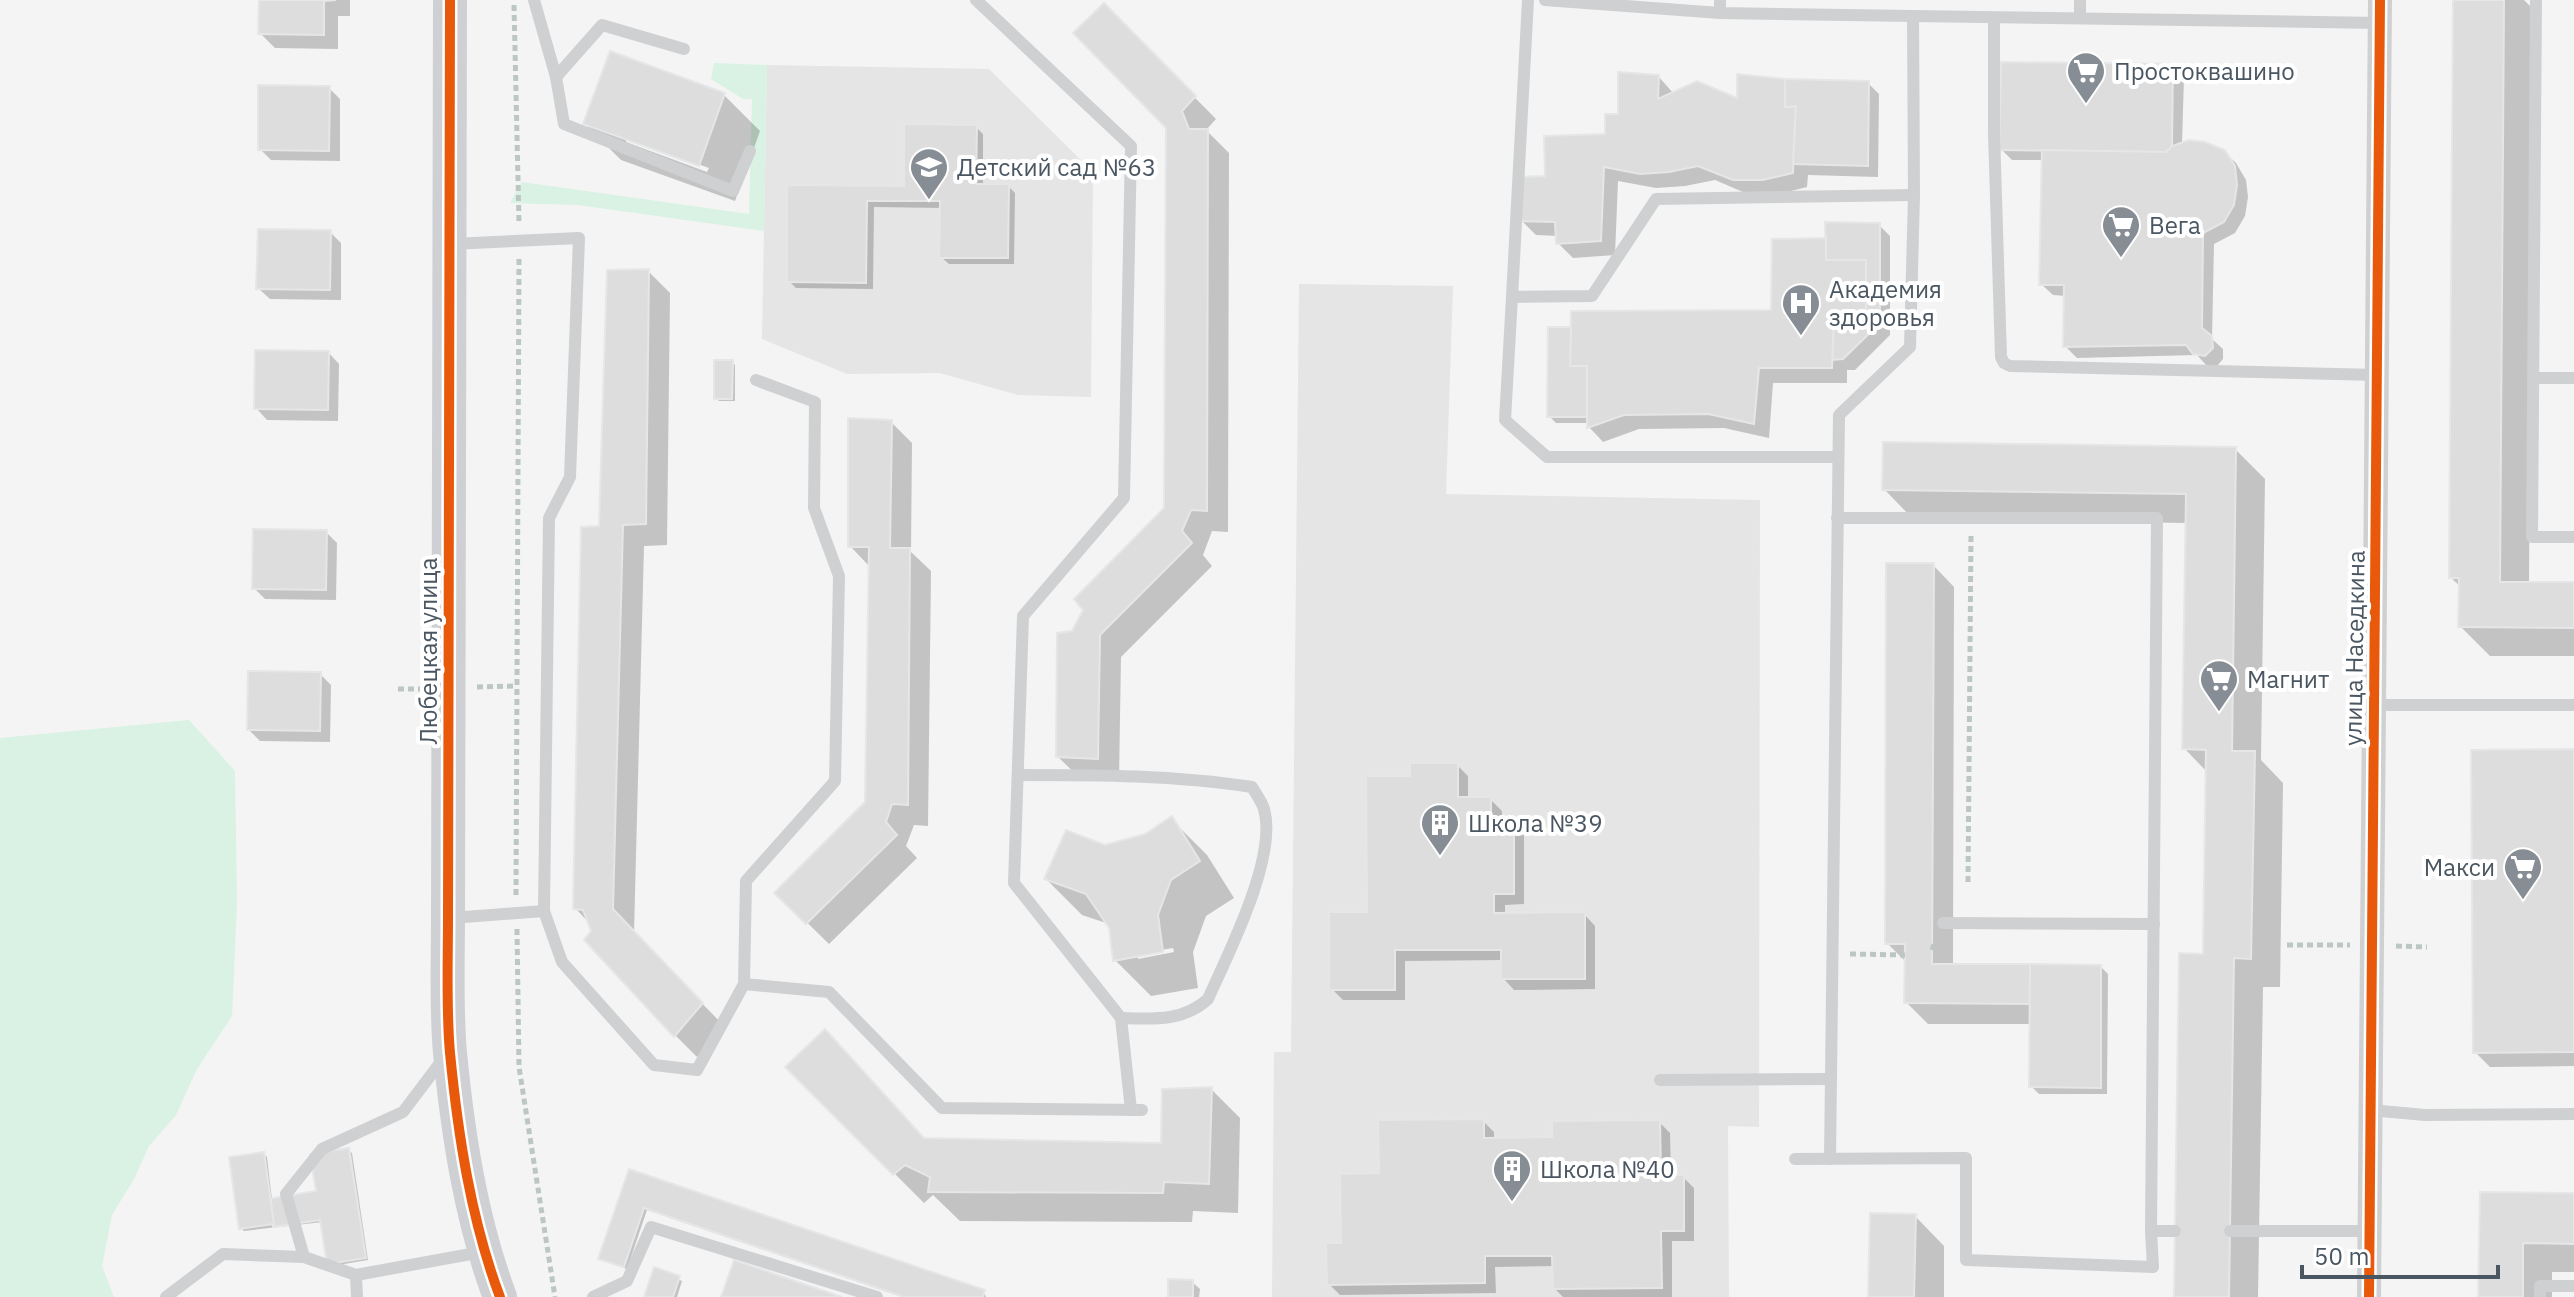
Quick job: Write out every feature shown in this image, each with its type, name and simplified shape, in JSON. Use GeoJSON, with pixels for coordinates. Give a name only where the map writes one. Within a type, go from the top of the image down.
{"type":"FeatureCollection","features":[{"type":"Feature","properties":{"kind":"street","name":"Любецкая улица"},"geometry":{"type":"LineString","coordinates":[[450,0],[450,1050],[463,1148],[483,1251],[500,1297]]}},
{"type":"Feature","properties":{"kind":"street","name":"улица Наседкина"},"geometry":{"type":"LineString","coordinates":[[2369,1297],[2380,12]]}},
{"type":"Feature","properties":{"kind":"lane"},"geometry":{"type":"LineString","coordinates":[[534,0],[556,77],[564,124],[733,191],[750,151]]}},
{"type":"Feature","properties":{"kind":"lane"},"geometry":{"type":"LineString","coordinates":[[744,984],[829,992],[942,1108],[1136,1110],[1121,1018],[1014,883],[1023,616],[1124,498],[1131,146],[976,0]]}},
{"type":"Feature","properties":{"kind":"lane"},"geometry":{"type":"LineString","coordinates":[[1528,0],[1505,420],[1547,457],[1838,457]]}},
{"type":"Feature","properties":{"kind":"lane"},"geometry":{"type":"LineString","coordinates":[[1545,0],[1994,18],[2380,12]]}},
{"type":"Feature","properties":{"kind":"lane"},"geometry":{"type":"LineString","coordinates":[[2080,0],[2080,18]]}},
{"type":"Feature","properties":{"kind":"lane"},"geometry":{"type":"LineString","coordinates":[[2536,0],[2532,537],[2574,537]]}},
{"type":"Feature","properties":{"kind":"lane"},"geometry":{"type":"LineString","coordinates":[[1830,1159],[1839,415],[1910,347],[1914,195],[1913,16]]}},
{"type":"Feature","properties":{"kind":"lane"},"geometry":{"type":"LineString","coordinates":[[1994,18],[2001,357],[2004,363],[2010,366],[2377,375]]}},
{"type":"Feature","properties":{"kind":"lane"},"geometry":{"type":"LineString","coordinates":[[556,77],[602,25],[684,49]]}},
{"type":"Feature","properties":{"kind":"lane"},"geometry":{"type":"LineString","coordinates":[[1512,297],[1592,296],[1656,199],[1914,195]]}},
{"type":"Feature","properties":{"kind":"lane"},"geometry":{"type":"LineString","coordinates":[[450,244],[579,238],[570,477],[549,518],[544,911],[562,962],[654,1065],[697,1070],[744,984],[746,881],[835,781],[839,576],[814,508],[815,402],[756,380]]}},
{"type":"Feature","properties":{"kind":"lane"},"geometry":{"type":"LineString","coordinates":[[2533,378],[2574,378]]}},
{"type":"Feature","properties":{"kind":"lane"},"geometry":{"type":"LineString","coordinates":[[1795,1159],[1966,1158],[1966,1260],[2153,1267],[2157,518],[1837,518]]}},
{"type":"Feature","properties":{"kind":"lane"},"geometry":{"type":"LineString","coordinates":[[2374,705],[2574,705]]}},
{"type":"Feature","properties":{"kind":"lane"},"geometry":{"type":"LineString","coordinates":[[1018,775],[1094,775],[1218,782],[1252,787],[1264,810],[1265,851],[1250,899],[1208,999],[1195,1011],[1160,1020],[1121,1018]]}},
{"type":"Feature","properties":{"kind":"lane"},"geometry":{"type":"LineString","coordinates":[[448,918],[544,911]]}},
{"type":"Feature","properties":{"kind":"lane"},"geometry":{"type":"LineString","coordinates":[[1943,923],[2154,924]]}},
{"type":"Feature","properties":{"kind":"lane"},"geometry":{"type":"LineString","coordinates":[[304,1257],[286,1194],[322,1149],[403,1112],[450,1050]]}},
{"type":"Feature","properties":{"kind":"lane"},"geometry":{"type":"LineString","coordinates":[[1660,1080],[1831,1079]]}},
{"type":"Feature","properties":{"kind":"lane"},"geometry":{"type":"LineString","coordinates":[[2370,1110],[2425,1115],[2574,1114]]}},
{"type":"Feature","properties":{"kind":"lane"},"geometry":{"type":"LineString","coordinates":[[593,1297],[627,1281],[651,1227],[877,1297]]}},
{"type":"Feature","properties":{"kind":"lane"},"geometry":{"type":"LineString","coordinates":[[2151,1231],[2175,1231]]}},
{"type":"Feature","properties":{"kind":"lane"},"geometry":{"type":"LineString","coordinates":[[2230,1231],[2369,1231]]}},
{"type":"Feature","properties":{"kind":"lane"},"geometry":{"type":"LineString","coordinates":[[166,1297],[223,1254],[304,1257],[356,1275],[483,1251]]}},
{"type":"Feature","properties":{"kind":"lane"},"geometry":{"type":"LineString","coordinates":[[356,1275],[357,1297]]}},
{"type":"Feature","properties":{"kind":"lane"},"geometry":{"type":"LineString","coordinates":[[2540,1297],[2540,1286],[2574,1286]]}},
{"type":"Feature","properties":{"kind":"path"},"geometry":{"type":"LineString","coordinates":[[514,0],[519,241],[516,912],[519,1067],[555,1297]]}},
{"type":"Feature","properties":{"kind":"path"},"geometry":{"type":"LineString","coordinates":[[1968,882],[1971,518]]}},
{"type":"Feature","properties":{"kind":"path"},"geometry":{"type":"LineString","coordinates":[[1832,954],[1905,955]]}},
{"type":"Feature","properties":{"kind":"shaded area","name":"Детский сад №63"},"geometry":{"type":"Polygon","coordinates":[[[767,65],[989,69],[1093,172],[1091,397],[1018,395],[940,373],[847,374],[762,339],[767,65]]]}},
{"type":"Feature","properties":{"kind":"shaded area"},"geometry":{"type":"Polygon","coordinates":[[[1299,284],[1453,286],[1446,494],[1760,500],[1759,1127],[1728,1126],[1729,1297],[1272,1297],[1274,1052],[1291,1052],[1299,284]]]}},
{"type":"Feature","properties":{"kind":"green space"},"geometry":{"type":"Polygon","coordinates":[[[714,63],[767,65],[764,231],[578,205],[510,203],[522,182],[749,214],[752,99],[743,99],[711,79],[714,63]]]}},
{"type":"Feature","properties":{"kind":"green space"},"geometry":{"type":"Polygon","coordinates":[[[189,720],[235,771],[237,903],[232,1016],[197,1069],[176,1115],[149,1146],[112,1215],[102,1266],[114,1297],[0,1297],[0,738],[189,720]]]}},
{"type":"Feature","properties":{"kind":"building"},"geometry":{"type":"Polygon","coordinates":[[[259,0],[336,0],[324,1],[324,35],[258,34],[259,0]]]}},
{"type":"Feature","properties":{"kind":"building"},"geometry":{"type":"Polygon","coordinates":[[[2453,0],[2504,0],[2500,582],[2574,582],[2574,628],[2458,627],[2459,578],[2449,578],[2453,0]]]}},
{"type":"Feature","properties":{"kind":"building"},"geometry":{"type":"Polygon","coordinates":[[[1104,3],[1196,96],[1182,111],[1189,129],[1208,129],[1207,511],[1191,510],[1182,531],[1192,543],[1100,635],[1098,759],[1056,757],[1057,633],[1072,631],[1083,610],[1074,599],[1164,508],[1166,128],[1073,33],[1104,3]]]}},
{"type":"Feature","properties":{"kind":"building"},"geometry":{"type":"Polygon","coordinates":[[[610,51],[725,93],[699,166],[583,124],[610,51]]]}},
{"type":"Feature","properties":{"kind":"building","name":"Простоквашино"},"geometry":{"type":"Polygon","coordinates":[[[2001,62],[2173,64],[2172,146],[2166,152],[1999,150],[2001,62]]]}},
{"type":"Feature","properties":{"kind":"building"},"geometry":{"type":"Polygon","coordinates":[[[1618,72],[1659,75],[1658,99],[1697,81],[1737,98],[1737,74],[1785,79],[1785,107],[1796,106],[1793,173],[1763,180],[1733,180],[1698,166],[1640,174],[1604,167],[1601,241],[1556,244],[1555,222],[1519,221],[1521,177],[1545,176],[1544,136],[1605,134],[1605,114],[1618,114],[1618,72]]]}},
{"type":"Feature","properties":{"kind":"building"},"geometry":{"type":"Polygon","coordinates":[[[1785,79],[1869,81],[1868,166],[1793,164],[1796,106],[1785,107],[1785,79]]]}},
{"type":"Feature","properties":{"kind":"building"},"geometry":{"type":"Polygon","coordinates":[[[258,85],[330,86],[329,151],[258,150],[258,85]]]}},
{"type":"Feature","properties":{"kind":"building"},"geometry":{"type":"Polygon","coordinates":[[[904,124],[977,125],[976,184],[1009,184],[1008,258],[939,258],[940,201],[867,201],[866,283],[787,282],[787,185],[904,186],[904,124]]]}},
{"type":"Feature","properties":{"kind":"building","name":"Вега"},"geometry":{"type":"Polygon","coordinates":[[[2189,140],[2225,150],[2235,166],[2237,185],[2234,205],[2224,222],[2203,233],[2202,328],[2212,336],[2213,348],[2205,356],[2193,354],[2186,345],[2063,347],[2064,285],[2039,285],[2042,150],[2166,152],[2172,146],[2189,140]]]}},
{"type":"Feature","properties":{"kind":"building"},"geometry":{"type":"Polygon","coordinates":[[[1825,222],[1880,223],[1880,323],[1843,359],[1832,360],[1834,313],[1866,310],[1866,260],[1826,260],[1825,222]]]}},
{"type":"Feature","properties":{"kind":"building"},"geometry":{"type":"Polygon","coordinates":[[[258,229],[331,230],[330,290],[256,289],[258,229]]]}},
{"type":"Feature","properties":{"kind":"building"},"geometry":{"type":"Polygon","coordinates":[[[1826,238],[1826,260],[1866,260],[1866,310],[1834,313],[1832,368],[1759,368],[1754,424],[1708,414],[1624,415],[1587,428],[1587,366],[1570,366],[1571,311],[1771,310],[1772,239],[1826,238]]]}},
{"type":"Feature","properties":{"kind":"building"},"geometry":{"type":"Polygon","coordinates":[[[649,269],[646,524],[623,525],[613,909],[703,1003],[674,1037],[584,940],[591,931],[583,910],[573,909],[581,527],[599,526],[607,270],[649,269]]]}},
{"type":"Feature","properties":{"kind":"building"},"geometry":{"type":"Polygon","coordinates":[[[1548,327],[1571,327],[1570,366],[1587,366],[1587,417],[1547,417],[1548,327]]]}},
{"type":"Feature","properties":{"kind":"building"},"geometry":{"type":"Polygon","coordinates":[[[255,350],[329,351],[328,410],[254,409],[255,350]]]}},
{"type":"Feature","properties":{"kind":"building"},"geometry":{"type":"Polygon","coordinates":[[[714,360],[733,360],[732,399],[714,399],[714,360]]]}},
{"type":"Feature","properties":{"kind":"building"},"geometry":{"type":"Polygon","coordinates":[[[848,418],[892,420],[890,548],[910,548],[908,805],[892,804],[886,822],[897,835],[806,924],[774,893],[865,802],[869,547],[848,547],[848,418]]]}},
{"type":"Feature","properties":{"kind":"building"},"geometry":{"type":"Polygon","coordinates":[[[1883,442],[2236,447],[2232,751],[2255,751],[2251,959],[2234,958],[2229,1297],[2174,1297],[2179,953],[2203,954],[2206,750],[2182,749],[2186,494],[1882,490],[1883,442]]]}},
{"type":"Feature","properties":{"kind":"building"},"geometry":{"type":"Polygon","coordinates":[[[253,529],[327,530],[326,590],[252,589],[253,529]]]}},
{"type":"Feature","properties":{"kind":"building"},"geometry":{"type":"Polygon","coordinates":[[[1886,563],[1934,563],[1932,964],[2030,964],[2030,1004],[1904,1003],[1905,944],[1885,944],[1886,563]]]}},
{"type":"Feature","properties":{"kind":"building"},"geometry":{"type":"Polygon","coordinates":[[[248,671],[321,672],[320,731],[247,730],[248,671]]]}},
{"type":"Feature","properties":{"kind":"building","name":"Макси"},"geometry":{"type":"Polygon","coordinates":[[[2574,749],[2574,1052],[2473,1053],[2471,750],[2574,749]]]}},
{"type":"Feature","properties":{"kind":"building","name":"Школа №39"},"geometry":{"type":"Polygon","coordinates":[[[1410,763],[1458,763],[1458,797],[1491,797],[1491,819],[1514,819],[1514,894],[1494,894],[1494,913],[1585,912],[1585,979],[1501,979],[1501,950],[1395,950],[1395,990],[1329,990],[1329,912],[1367,912],[1366,776],[1410,776],[1410,763]]]}},
{"type":"Feature","properties":{"kind":"building"},"geometry":{"type":"Polygon","coordinates":[[[1172,816],[1200,861],[1171,880],[1158,915],[1163,952],[1113,961],[1109,928],[1086,894],[1044,879],[1066,830],[1105,845],[1145,834],[1172,816]]]}},
{"type":"Feature","properties":{"kind":"building"},"geometry":{"type":"Polygon","coordinates":[[[2030,964],[2101,965],[2101,1088],[2029,1087],[2030,964]]]}},
{"type":"Feature","properties":{"kind":"building"},"geometry":{"type":"Polygon","coordinates":[[[825,1029],[924,1138],[1161,1143],[1162,1089],[1212,1087],[1209,1184],[1164,1182],[1163,1193],[928,1192],[930,1177],[905,1165],[893,1175],[785,1067],[825,1029]]]}},
{"type":"Feature","properties":{"kind":"building","name":"Школа №40"},"geometry":{"type":"Polygon","coordinates":[[[1484,1119],[1484,1138],[1552,1137],[1552,1121],[1660,1120],[1661,1175],[1684,1175],[1684,1231],[1661,1231],[1662,1288],[1553,1289],[1552,1256],[1485,1256],[1485,1283],[1327,1285],[1326,1243],[1341,1243],[1340,1174],[1379,1173],[1378,1120],[1484,1119]]]}},
{"type":"Feature","properties":{"kind":"building"},"geometry":{"type":"Polygon","coordinates":[[[349,1148],[366,1258],[327,1264],[320,1220],[273,1227],[268,1199],[316,1191],[310,1154],[349,1148]]]}},
{"type":"Feature","properties":{"kind":"building"},"geometry":{"type":"Polygon","coordinates":[[[264,1152],[274,1224],[239,1229],[229,1157],[264,1152]]]}},
{"type":"Feature","properties":{"kind":"building"},"geometry":{"type":"Polygon","coordinates":[[[629,1169],[985,1290],[983,1297],[904,1297],[644,1208],[624,1267],[598,1259],[629,1169]]]}},
{"type":"Feature","properties":{"kind":"building"},"geometry":{"type":"Polygon","coordinates":[[[2480,1192],[2574,1193],[2574,1244],[2523,1243],[2523,1297],[2478,1297],[2480,1192]]]}},
{"type":"Feature","properties":{"kind":"building"},"geometry":{"type":"Polygon","coordinates":[[[1870,1213],[1916,1214],[1914,1297],[1868,1297],[1870,1213]]]}},
{"type":"Feature","properties":{"kind":"building"},"geometry":{"type":"Polygon","coordinates":[[[734,1260],[842,1297],[721,1297],[734,1260]]]}},
{"type":"Feature","properties":{"kind":"building"},"geometry":{"type":"Polygon","coordinates":[[[654,1267],[680,1276],[673,1297],[644,1297],[654,1267]]]}},
{"type":"Feature","properties":{"kind":"building"},"geometry":{"type":"Polygon","coordinates":[[[1168,1279],[1193,1280],[1193,1297],[1168,1297],[1168,1279]]]}},
{"type":"Feature","properties":{"kind":"cycle path"},"geometry":{"type":"LineString","coordinates":[[450,0],[448,1020],[453,1084],[467,1177],[481,1238],[500,1297]]}},
{"type":"Feature","properties":{"kind":"cycle path"},"geometry":{"type":"LineString","coordinates":[[2369,1297],[2380,0]]}},
{"type":"Feature","properties":{"kind":"place","name":"Простоквашино"},"geometry":{"type":"Point","coordinates":[2086,105]}},
{"type":"Feature","properties":{"kind":"place","name":"Детский сад №63"},"geometry":{"type":"Point","coordinates":[929,201]}},
{"type":"Feature","properties":{"kind":"place","name":"Вега"},"geometry":{"type":"Point","coordinates":[2121,259]}},
{"type":"Feature","properties":{"kind":"place","name":"Академия здоровья"},"geometry":{"type":"Point","coordinates":[1801,337]}},
{"type":"Feature","properties":{"kind":"place","name":"Магнит"},"geometry":{"type":"Point","coordinates":[2219,713]}},
{"type":"Feature","properties":{"kind":"place","name":"Школа №39"},"geometry":{"type":"Point","coordinates":[1440,857]}},
{"type":"Feature","properties":{"kind":"place","name":"Макси"},"geometry":{"type":"Point","coordinates":[2523,901]}},
{"type":"Feature","properties":{"kind":"place","name":"Школа №40"},"geometry":{"type":"Point","coordinates":[1512,1203]}}]}
